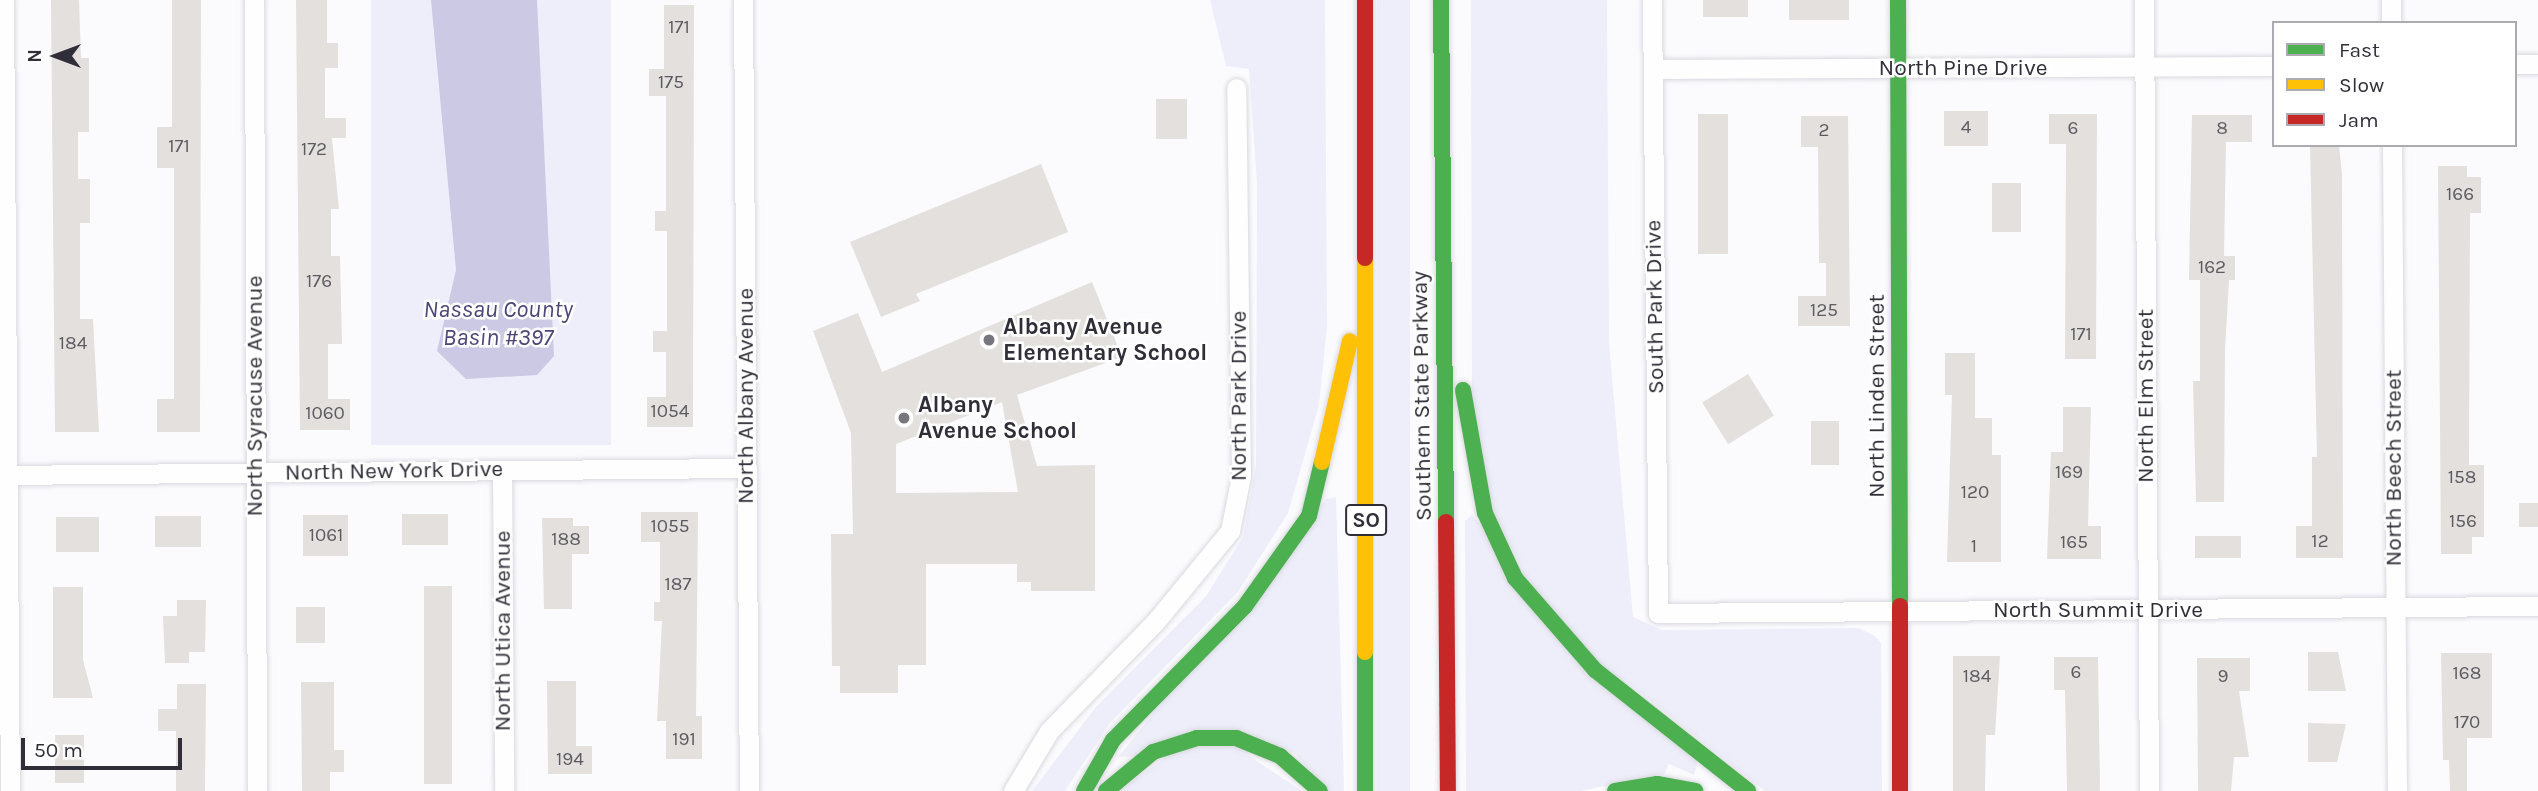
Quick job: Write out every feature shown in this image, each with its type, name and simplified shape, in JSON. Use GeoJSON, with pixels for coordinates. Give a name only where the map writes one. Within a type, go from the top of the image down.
{"type":"FeatureCollection","features":[{"type":"Feature","properties":{"kind":"main road","name":"SO"},"geometry":{"type":"LineString","coordinates":[[1365,0],[1365,791]]}},
{"type":"Feature","properties":{"kind":"main road","name":"Southern State Parkway"},"geometry":{"type":"LineString","coordinates":[[1441,0],[1448,791]]}},
{"type":"Feature","properties":{"kind":"main road","name":"North Linden Street"},"geometry":{"type":"LineString","coordinates":[[1898,0],[1900,791]]}},
{"type":"Feature","properties":{"kind":"main road"},"geometry":{"type":"LineString","coordinates":[[1084,791],[1113,740],[1245,606],[1309,516],[1333,434],[1367,248]]}},
{"type":"Feature","properties":{"kind":"main road"},"geometry":{"type":"LineString","coordinates":[[1444,260],[1476,478],[1515,578],[1595,670],[1748,791]]}},
{"type":"Feature","properties":{"kind":"main road"},"geometry":{"type":"LineString","coordinates":[[1106,791],[1153,752],[1197,738],[1236,738],[1280,756],[1320,791]]}},
{"type":"Feature","properties":{"kind":"main road"},"geometry":{"type":"LineString","coordinates":[[1615,791],[1657,784],[1695,791]]}},
{"type":"Feature","properties":{"kind":"street"},"geometry":{"type":"LineString","coordinates":[[4,0],[4,475],[10,791]]}},
{"type":"Feature","properties":{"kind":"street","name":"North Syracuse Avenue"},"geometry":{"type":"LineString","coordinates":[[254,0],[257,791]]}},
{"type":"Feature","properties":{"kind":"street","name":"North Albany Avenue"},"geometry":{"type":"LineString","coordinates":[[743,0],[749,791]]}},
{"type":"Feature","properties":{"kind":"street","name":"South Park Drive"},"geometry":{"type":"LineString","coordinates":[[1652,0],[1658,613]]}},
{"type":"Feature","properties":{"kind":"street","name":"North Elm Street"},"geometry":{"type":"LineString","coordinates":[[2144,0],[2149,791]]}},
{"type":"Feature","properties":{"kind":"street"},"geometry":{"type":"LineString","coordinates":[[2391,0],[2391,21]]}},
{"type":"Feature","properties":{"kind":"street"},"geometry":{"type":"LineString","coordinates":[[2517,64],[2538,64]]}},
{"type":"Feature","properties":{"kind":"street","name":"North Pine Drive"},"geometry":{"type":"LineString","coordinates":[[1653,69],[2272,66]]}},
{"type":"Feature","properties":{"kind":"street","name":"North Park Drive"},"geometry":{"type":"LineString","coordinates":[[1013,791],[1049,731],[1165,612],[1230,531],[1241,476],[1236,88]]}},
{"type":"Feature","properties":{"kind":"street","name":"North Beech Street"},"geometry":{"type":"LineString","coordinates":[[2392,147],[2397,791]]}},
{"type":"Feature","properties":{"kind":"street","name":"North New York Drive"},"geometry":{"type":"LineString","coordinates":[[4,475],[747,468]]}},
{"type":"Feature","properties":{"kind":"street","name":"North Utica Avenue"},"geometry":{"type":"LineString","coordinates":[[502,470],[504,791]]}},
{"type":"Feature","properties":{"kind":"street","name":"North Summit Drive"},"geometry":{"type":"LineString","coordinates":[[1658,613],[2538,607]]}},
{"type":"Feature","properties":{"kind":"shaded area"},"geometry":{"type":"Polygon","coordinates":[[[371,0],[611,0],[611,445],[371,445],[371,0]]]}},
{"type":"Feature","properties":{"kind":"shaded area"},"geometry":{"type":"Polygon","coordinates":[[[1210,0],[1325,0],[1327,326],[1319,405],[1288,513],[1238,592],[1110,723],[1065,791],[1032,791],[1095,708],[1206,596],[1243,537],[1256,466],[1257,184],[1249,69],[1226,66],[1210,0]]]}},
{"type":"Feature","properties":{"kind":"shaded area"},"geometry":{"type":"Polygon","coordinates":[[[1377,0],[1410,0],[1410,791],[1377,791],[1377,0]]]}},
{"type":"Feature","properties":{"kind":"shaded area"},"geometry":{"type":"Polygon","coordinates":[[[1471,0],[1607,0],[1609,342],[1633,617],[1662,630],[1858,628],[1875,636],[1881,643],[1882,791],[1765,791],[1596,657],[1533,590],[1489,504],[1472,423],[1471,0]]]}},
{"type":"Feature","properties":{"kind":"shaded area"},"geometry":{"type":"Polygon","coordinates":[[[1336,497],[1344,791],[1327,791],[1294,752],[1118,757],[1326,499],[1336,497]]]}},
{"type":"Feature","properties":{"kind":"shaded area"},"geometry":{"type":"Polygon","coordinates":[[[1472,515],[1698,761],[1694,775],[1669,764],[1664,774],[1580,791],[1466,791],[1465,521],[1472,515]]]}},
{"type":"Feature","properties":{"kind":"shaded area"},"geometry":{"type":"Polygon","coordinates":[[[1178,748],[1239,749],[1302,791],[1119,791],[1178,748]]]}},
{"type":"Feature","properties":{"kind":"water","name":"Nassau County Basin #397"},"geometry":{"type":"Polygon","coordinates":[[[431,0],[537,0],[554,356],[537,375],[466,379],[437,351],[456,270],[431,0]]]}},
{"type":"Feature","properties":{"kind":"building"},"geometry":{"type":"Polygon","coordinates":[[[51,0],[79,0],[81,58],[89,58],[89,132],[78,132],[78,179],[90,179],[90,223],[80,223],[80,319],[93,319],[99,432],[55,432],[51,0]]]}},
{"type":"Feature","properties":{"kind":"building"},"geometry":{"type":"Polygon","coordinates":[[[172,0],[201,0],[200,432],[157,432],[157,399],[174,399],[174,168],[157,168],[157,127],[172,127],[172,0]]]}},
{"type":"Feature","properties":{"kind":"building"},"geometry":{"type":"Polygon","coordinates":[[[296,0],[327,0],[327,43],[338,43],[338,68],[325,68],[325,118],[346,118],[346,138],[332,138],[339,209],[331,209],[331,256],[340,256],[342,344],[328,344],[328,399],[350,399],[350,430],[300,430],[296,0]]]}},
{"type":"Feature","properties":{"kind":"building"},"geometry":{"type":"Polygon","coordinates":[[[1703,0],[1748,0],[1748,17],[1703,17],[1703,0]]]}},
{"type":"Feature","properties":{"kind":"building"},"geometry":{"type":"Polygon","coordinates":[[[1789,0],[1849,0],[1849,20],[1789,20],[1789,0]]]}},
{"type":"Feature","properties":{"kind":"building"},"geometry":{"type":"Polygon","coordinates":[[[664,5],[694,5],[693,427],[647,427],[647,397],[666,397],[666,352],[653,352],[653,331],[667,331],[667,231],[655,231],[655,211],[666,211],[666,96],[649,96],[649,69],[664,69],[664,5]]]}},
{"type":"Feature","properties":{"kind":"building"},"geometry":{"type":"Polygon","coordinates":[[[1156,99],[1187,99],[1187,139],[1156,139],[1156,99]]]}},
{"type":"Feature","properties":{"kind":"building"},"geometry":{"type":"Polygon","coordinates":[[[1944,111],[1988,111],[1988,146],[1944,146],[1944,111]]]}},
{"type":"Feature","properties":{"kind":"building"},"geometry":{"type":"Polygon","coordinates":[[[1698,114],[1728,114],[1728,254],[1698,254],[1698,114]]]}},
{"type":"Feature","properties":{"kind":"building"},"geometry":{"type":"Polygon","coordinates":[[[2049,114],[2097,114],[2096,359],[2065,359],[2066,144],[2049,144],[2049,114]]]}},
{"type":"Feature","properties":{"kind":"building"},"geometry":{"type":"Polygon","coordinates":[[[2192,115],[2252,115],[2252,142],[2226,142],[2224,256],[2235,256],[2235,280],[2229,280],[2225,350],[2224,502],[2196,502],[2193,381],[2200,381],[2200,280],[2189,280],[2192,115]]]}},
{"type":"Feature","properties":{"kind":"building"},"geometry":{"type":"Polygon","coordinates":[[[1801,116],[1848,116],[1850,326],[1798,326],[1798,296],[1826,296],[1826,263],[1819,263],[1818,147],[1801,147],[1801,116]]]}},
{"type":"Feature","properties":{"kind":"building"},"geometry":{"type":"Polygon","coordinates":[[[2310,147],[2339,147],[2342,175],[2343,558],[2296,558],[2296,526],[2312,526],[2312,457],[2317,457],[2310,147]]]}},
{"type":"Feature","properties":{"kind":"building"},"geometry":{"type":"Polygon","coordinates":[[[1041,164],[1068,232],[916,294],[920,301],[881,317],[850,242],[1041,164]]]}},
{"type":"Feature","properties":{"kind":"building"},"geometry":{"type":"Polygon","coordinates":[[[2438,166],[2467,166],[2467,177],[2481,177],[2481,213],[2470,213],[2469,465],[2484,465],[2484,537],[2472,537],[2472,554],[2441,554],[2438,166]]]}},
{"type":"Feature","properties":{"kind":"building"},"geometry":{"type":"Polygon","coordinates":[[[1992,183],[2021,183],[2021,232],[1992,232],[1992,183]]]}},
{"type":"Feature","properties":{"kind":"building","name":"Albany Avenue School"},"geometry":{"type":"Polygon","coordinates":[[[1092,282],[1122,357],[1017,395],[1037,466],[1095,465],[1095,591],[1031,591],[1031,582],[1017,582],[1017,564],[926,564],[926,665],[898,665],[898,693],[840,693],[840,666],[832,666],[831,534],[853,534],[851,433],[813,331],[858,313],[882,372],[1092,282]],[[1002,402],[896,444],[896,493],[1018,492],[1002,402]]]}},
{"type":"Feature","properties":{"kind":"building"},"geometry":{"type":"Polygon","coordinates":[[[1945,353],[1975,353],[1975,418],[1992,418],[1992,455],[2001,455],[2001,562],[1947,562],[1952,395],[1945,395],[1945,353]]]}},
{"type":"Feature","properties":{"kind":"building"},"geometry":{"type":"Polygon","coordinates":[[[1748,374],[1774,416],[1728,444],[1702,403],[1748,374]]]}},
{"type":"Feature","properties":{"kind":"building"},"geometry":{"type":"Polygon","coordinates":[[[2063,407],[2091,407],[2088,526],[2101,526],[2101,559],[2047,559],[2051,452],[2063,452],[2063,407]]]}},
{"type":"Feature","properties":{"kind":"building"},"geometry":{"type":"Polygon","coordinates":[[[1811,421],[1839,421],[1839,465],[1811,465],[1811,421]]]}},
{"type":"Feature","properties":{"kind":"building"},"geometry":{"type":"Polygon","coordinates":[[[2519,503],[2538,503],[2538,527],[2519,527],[2519,503]]]}},
{"type":"Feature","properties":{"kind":"building"},"geometry":{"type":"Polygon","coordinates":[[[641,512],[698,512],[696,716],[702,716],[702,759],[666,759],[666,721],[657,721],[662,621],[654,621],[654,602],[660,602],[660,542],[641,542],[641,512]]]}},
{"type":"Feature","properties":{"kind":"building"},"geometry":{"type":"Polygon","coordinates":[[[402,514],[448,514],[448,545],[402,545],[402,514]]]}},
{"type":"Feature","properties":{"kind":"building"},"geometry":{"type":"Polygon","coordinates":[[[303,515],[348,515],[348,556],[303,556],[303,515]]]}},
{"type":"Feature","properties":{"kind":"building"},"geometry":{"type":"Polygon","coordinates":[[[155,516],[201,516],[201,547],[155,547],[155,516]]]}},
{"type":"Feature","properties":{"kind":"building"},"geometry":{"type":"Polygon","coordinates":[[[56,517],[99,517],[99,552],[56,552],[56,517]]]}},
{"type":"Feature","properties":{"kind":"building"},"geometry":{"type":"Polygon","coordinates":[[[542,518],[573,518],[573,526],[589,526],[589,554],[572,554],[572,609],[544,609],[542,518]]]}},
{"type":"Feature","properties":{"kind":"building"},"geometry":{"type":"Polygon","coordinates":[[[2195,536],[2241,536],[2241,558],[2195,558],[2195,536]]]}},
{"type":"Feature","properties":{"kind":"building"},"geometry":{"type":"Polygon","coordinates":[[[424,586],[452,586],[452,784],[424,784],[424,586]]]}},
{"type":"Feature","properties":{"kind":"building"},"geometry":{"type":"Polygon","coordinates":[[[53,587],[83,587],[83,660],[93,698],[53,698],[53,587]]]}},
{"type":"Feature","properties":{"kind":"building"},"geometry":{"type":"Polygon","coordinates":[[[177,600],[206,600],[205,652],[189,652],[189,663],[165,663],[163,616],[177,616],[177,600]]]}},
{"type":"Feature","properties":{"kind":"building"},"geometry":{"type":"Polygon","coordinates":[[[296,607],[325,607],[325,643],[296,643],[296,607]]]}},
{"type":"Feature","properties":{"kind":"building"},"geometry":{"type":"Polygon","coordinates":[[[2308,652],[2338,652],[2346,691],[2308,691],[2308,652]]]}},
{"type":"Feature","properties":{"kind":"building"},"geometry":{"type":"Polygon","coordinates":[[[2441,653],[2492,653],[2492,738],[2467,738],[2467,791],[2450,791],[2449,760],[2443,760],[2441,653]]]}},
{"type":"Feature","properties":{"kind":"building"},"geometry":{"type":"Polygon","coordinates":[[[1953,656],[2000,656],[1995,735],[1986,735],[1985,791],[1953,791],[1953,656]]]}},
{"type":"Feature","properties":{"kind":"building"},"geometry":{"type":"Polygon","coordinates":[[[2054,657],[2098,657],[2100,791],[2067,791],[2065,690],[2054,690],[2054,657]]]}},
{"type":"Feature","properties":{"kind":"building"},"geometry":{"type":"Polygon","coordinates":[[[2197,658],[2250,658],[2250,691],[2239,691],[2249,757],[2234,757],[2231,791],[2198,791],[2197,658]]]}},
{"type":"Feature","properties":{"kind":"building"},"geometry":{"type":"Polygon","coordinates":[[[547,681],[576,681],[576,746],[592,746],[592,774],[548,774],[547,681]]]}},
{"type":"Feature","properties":{"kind":"building"},"geometry":{"type":"Polygon","coordinates":[[[301,682],[334,682],[334,750],[344,750],[344,772],[330,772],[330,791],[302,791],[301,682]]]}},
{"type":"Feature","properties":{"kind":"building"},"geometry":{"type":"Polygon","coordinates":[[[177,684],[206,684],[205,791],[176,791],[176,731],[158,731],[158,709],[177,709],[177,684]]]}},
{"type":"Feature","properties":{"kind":"building"},"geometry":{"type":"Polygon","coordinates":[[[2308,723],[2346,724],[2337,762],[2308,762],[2308,723]]]}},
{"type":"Feature","properties":{"kind":"building"},"geometry":{"type":"Polygon","coordinates":[[[55,735],[84,735],[84,783],[55,783],[55,735]]]}},
{"type":"Feature","properties":{"kind":"traffic: fast"},"geometry":{"type":"LineString","coordinates":[[1441,0],[1446,522]]}},
{"type":"Feature","properties":{"kind":"traffic: fast"},"geometry":{"type":"LineString","coordinates":[[1898,0],[1900,606]]}},
{"type":"Feature","properties":{"kind":"traffic: fast"},"geometry":{"type":"LineString","coordinates":[[1463,390],[1485,513],[1515,578],[1595,670],[1748,791]]}},
{"type":"Feature","properties":{"kind":"traffic: fast"},"geometry":{"type":"LineString","coordinates":[[1084,791],[1113,740],[1245,606],[1309,516],[1322,462]]}},
{"type":"Feature","properties":{"kind":"traffic: fast"},"geometry":{"type":"LineString","coordinates":[[1365,652],[1365,791]]}},
{"type":"Feature","properties":{"kind":"traffic: fast"},"geometry":{"type":"LineString","coordinates":[[1106,791],[1153,752],[1197,738],[1236,738],[1280,756],[1320,791]]}},
{"type":"Feature","properties":{"kind":"traffic: fast"},"geometry":{"type":"LineString","coordinates":[[1615,791],[1657,784],[1695,791]]}},
{"type":"Feature","properties":{"kind":"traffic: slow"},"geometry":{"type":"LineString","coordinates":[[1365,258],[1365,652]]}},
{"type":"Feature","properties":{"kind":"traffic: slow"},"geometry":{"type":"LineString","coordinates":[[1322,462],[1350,341]]}},
{"type":"Feature","properties":{"kind":"traffic: jam"},"geometry":{"type":"LineString","coordinates":[[1365,0],[1365,258]]}},
{"type":"Feature","properties":{"kind":"traffic: jam"},"geometry":{"type":"LineString","coordinates":[[1446,522],[1448,791]]}},
{"type":"Feature","properties":{"kind":"traffic: jam"},"geometry":{"type":"LineString","coordinates":[[1900,606],[1900,791]]}},
{"type":"Feature","properties":{"kind":"place","name":"Albany Avenue Elementary School"},"geometry":{"type":"Point","coordinates":[989,340]}},
{"type":"Feature","properties":{"kind":"place","name":"Albany Avenue School"},"geometry":{"type":"Point","coordinates":[904,418]}}]}
